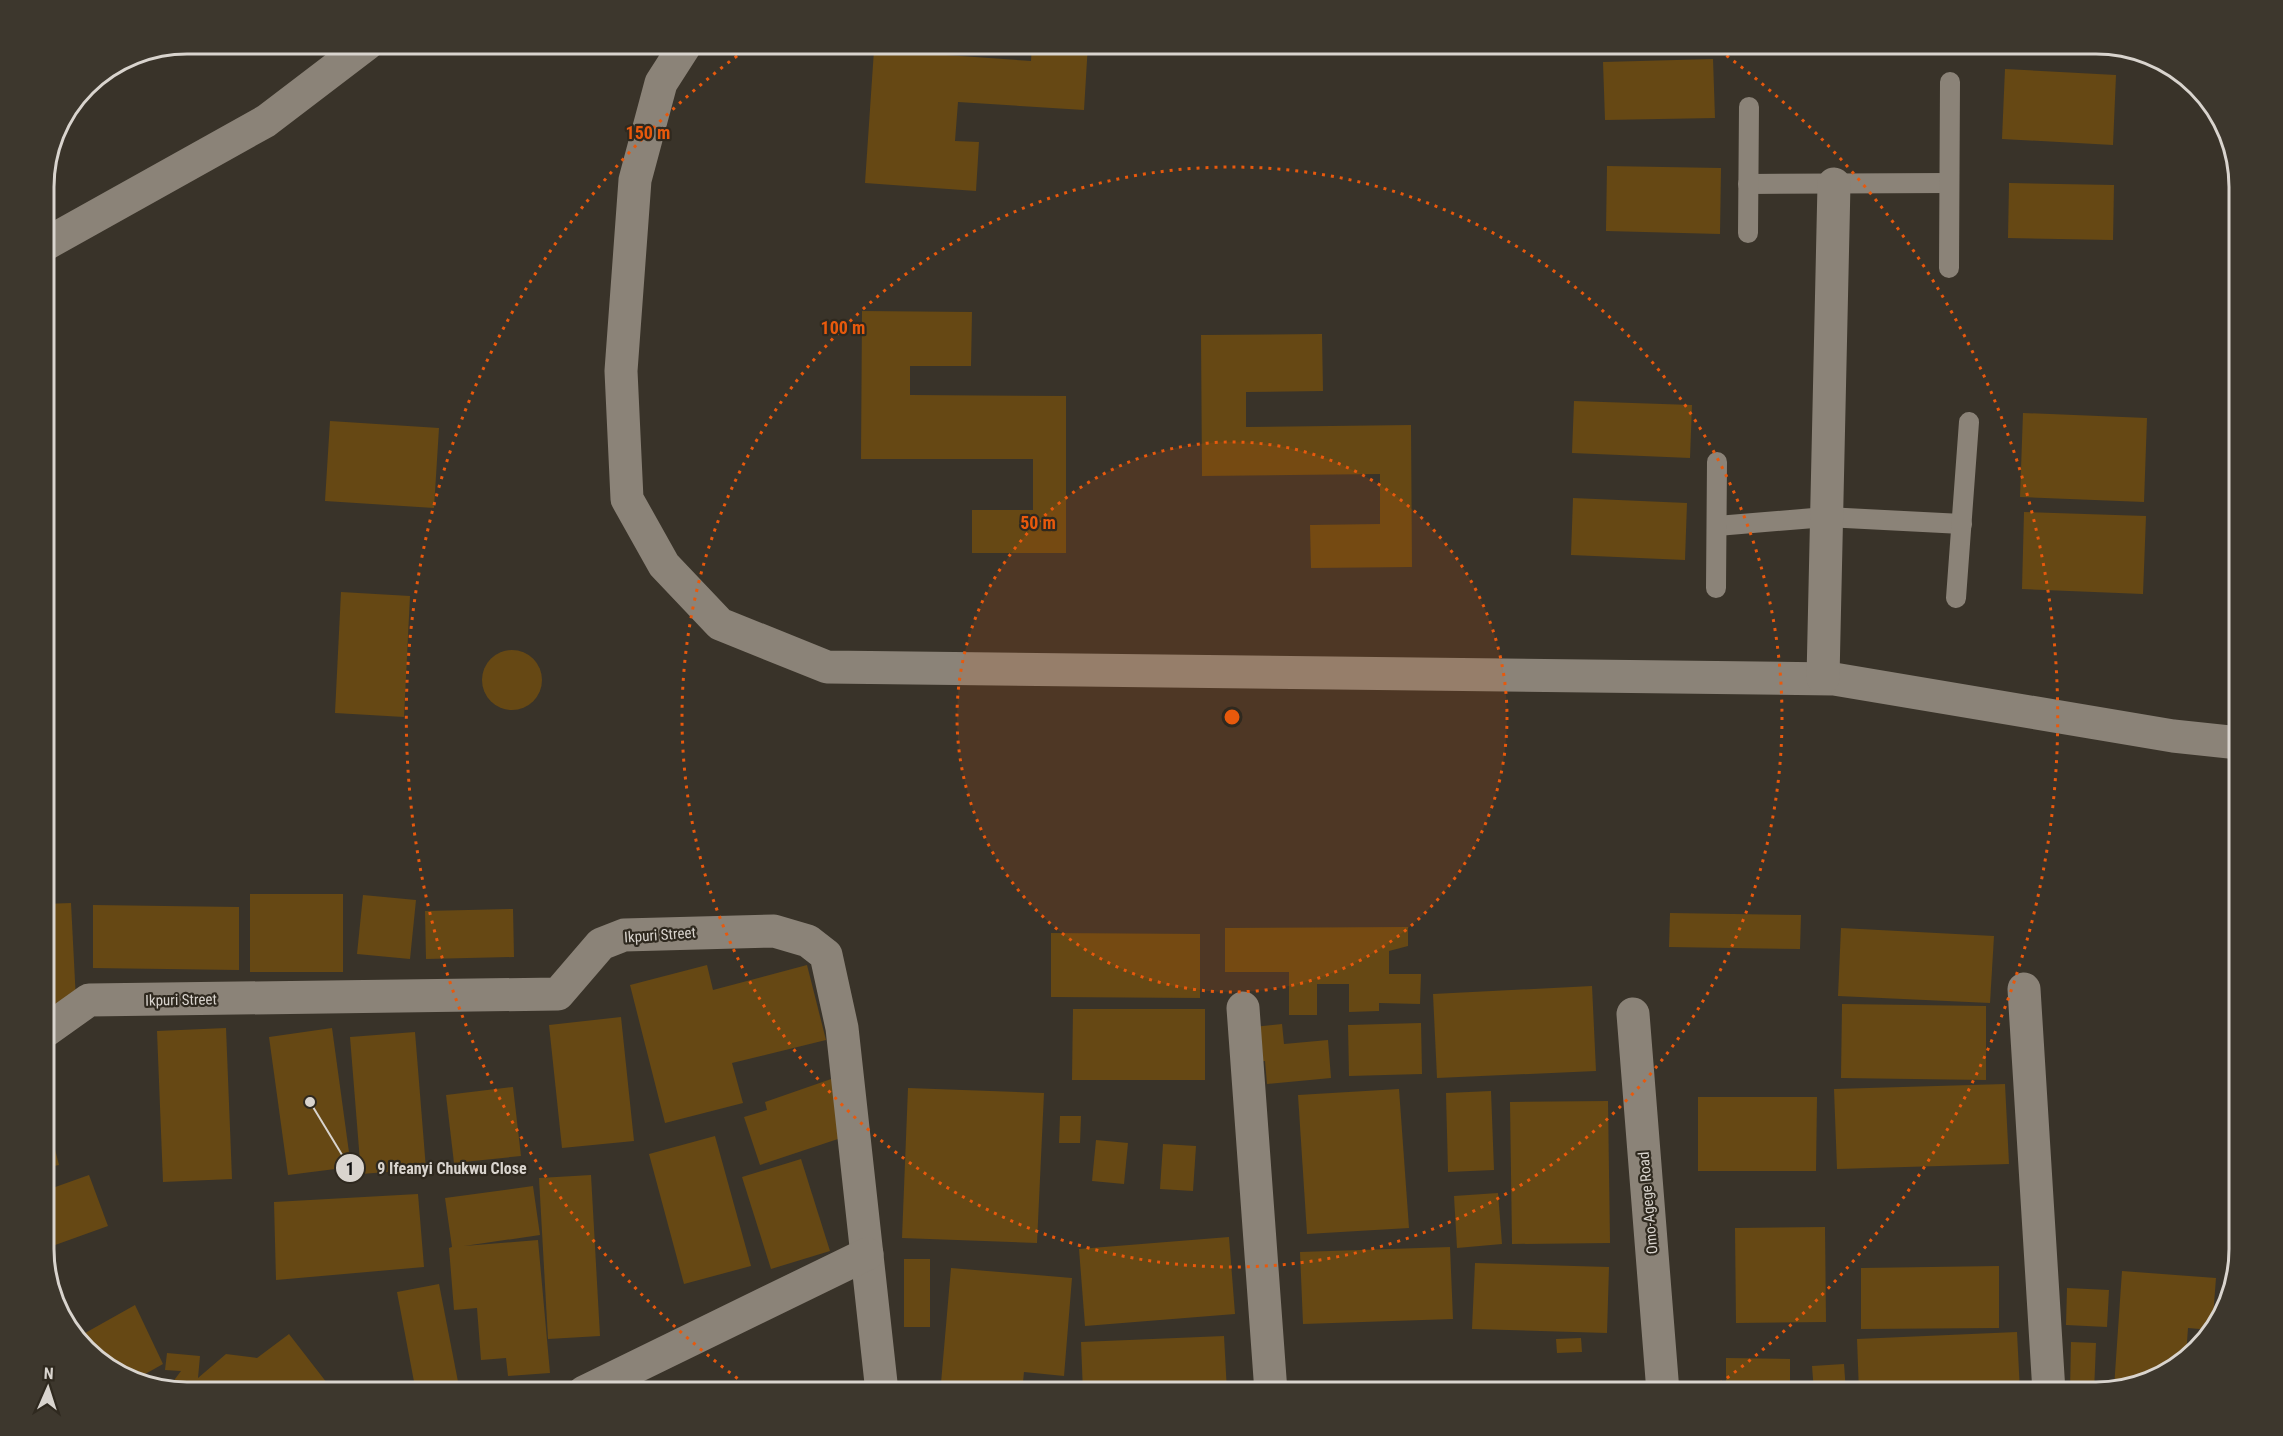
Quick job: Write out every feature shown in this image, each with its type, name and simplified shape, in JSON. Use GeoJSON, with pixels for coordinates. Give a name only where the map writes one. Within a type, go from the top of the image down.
{"type":"FeatureCollection","features":[{"type":"Feature","properties":{"kind":"street"},"geometry":{"type":"LineString","coordinates":[[54,239],[266,121],[354,54]]}},
{"type":"Feature","properties":{"kind":"street"},"geometry":{"type":"LineString","coordinates":[[680,54],[661,83],[635,180],[621,370],[627,499],[664,565],[720,624],[827,667],[1823,678],[2173,736],[2229,742]]}},
{"type":"Feature","properties":{"kind":"street"},"geometry":{"type":"LineString","coordinates":[[1823,678],[1834,184]]}},
{"type":"Feature","properties":{"kind":"street","name":"Ikpuri Street"},"geometry":{"type":"LineString","coordinates":[[54,1025],[89,1000],[558,994],[601,944],[624,934],[774,931],[808,940],[826,955],[843,1028],[881,1382]]}},
{"type":"Feature","properties":{"kind":"street"},"geometry":{"type":"LineString","coordinates":[[2024,989],[2048,1382]]}},
{"type":"Feature","properties":{"kind":"street"},"geometry":{"type":"LineString","coordinates":[[1243,1008],[1270,1382]]}},
{"type":"Feature","properties":{"kind":"street","name":"Omo-Agege Road"},"geometry":{"type":"LineString","coordinates":[[1633,1014],[1662,1382]]}},
{"type":"Feature","properties":{"kind":"street"},"geometry":{"type":"LineString","coordinates":[[605,1382],[867,1254]]}},
{"type":"Feature","properties":{"kind":"lane"},"geometry":{"type":"LineString","coordinates":[[1949,268],[1950,82]]}},
{"type":"Feature","properties":{"kind":"lane"},"geometry":{"type":"LineString","coordinates":[[1748,233],[1749,107]]}},
{"type":"Feature","properties":{"kind":"lane"},"geometry":{"type":"LineString","coordinates":[[1748,184],[1949,183]]}},
{"type":"Feature","properties":{"kind":"lane"},"geometry":{"type":"LineString","coordinates":[[1956,598],[1969,422]]}},
{"type":"Feature","properties":{"kind":"lane"},"geometry":{"type":"LineString","coordinates":[[1716,588],[1717,462]]}},
{"type":"Feature","properties":{"kind":"lane"},"geometry":{"type":"LineString","coordinates":[[1717,526],[1826,517],[1962,524]]}},
{"type":"Feature","properties":{"kind":"building"},"geometry":{"type":"Polygon","coordinates":[[[874,54],[931,54],[1031,61],[1031,54],[1087,54],[1084,110],[958,102],[955,141],[979,142],[976,191],[865,183],[874,54]]]}},
{"type":"Feature","properties":{"kind":"building"},"geometry":{"type":"Polygon","coordinates":[[[1713,59],[1715,118],[1605,120],[1603,62],[1713,59]]]}},
{"type":"Feature","properties":{"kind":"building"},"geometry":{"type":"Polygon","coordinates":[[[2005,69],[2116,75],[2113,145],[2002,139],[2005,69]]]}},
{"type":"Feature","properties":{"kind":"building"},"geometry":{"type":"Polygon","coordinates":[[[1607,166],[1721,168],[1720,234],[1606,231],[1607,166]]]}},
{"type":"Feature","properties":{"kind":"building"},"geometry":{"type":"Polygon","coordinates":[[[2009,183],[2114,185],[2113,240],[2008,238],[2009,183]]]}},
{"type":"Feature","properties":{"kind":"building"},"geometry":{"type":"Polygon","coordinates":[[[862,311],[972,312],[971,366],[910,366],[910,395],[1066,396],[1066,553],[972,553],[972,510],[1033,510],[1033,459],[861,459],[862,311]]]}},
{"type":"Feature","properties":{"kind":"building"},"geometry":{"type":"Polygon","coordinates":[[[1322,334],[1323,391],[1246,392],[1246,427],[1411,425],[1412,567],[1311,568],[1310,525],[1380,524],[1380,474],[1202,476],[1201,335],[1322,334]]]}},
{"type":"Feature","properties":{"kind":"building"},"geometry":{"type":"Polygon","coordinates":[[[1574,401],[1692,405],[1690,458],[1572,453],[1574,401]]]}},
{"type":"Feature","properties":{"kind":"building"},"geometry":{"type":"Polygon","coordinates":[[[2023,413],[2147,418],[2144,502],[2020,497],[2023,413]]]}},
{"type":"Feature","properties":{"kind":"building"},"geometry":{"type":"Polygon","coordinates":[[[330,421],[439,428],[434,508],[325,501],[330,421]]]}},
{"type":"Feature","properties":{"kind":"building"},"geometry":{"type":"Polygon","coordinates":[[[1573,498],[1687,503],[1685,560],[1571,555],[1573,498]]]}},
{"type":"Feature","properties":{"kind":"building"},"geometry":{"type":"Polygon","coordinates":[[[2024,512],[2146,516],[2143,594],[2022,589],[2024,512]]]}},
{"type":"Feature","properties":{"kind":"building"},"geometry":{"type":"Polygon","coordinates":[[[341,592],[410,596],[404,717],[335,713],[341,592]]]}},
{"type":"Feature","properties":{"kind":"building"},"geometry":{"type":"Polygon","coordinates":[[[506,650],[518,650],[529,655],[537,663],[542,680],[540,692],[529,705],[518,710],[506,710],[495,705],[487,697],[482,686],[482,674],[487,663],[495,655],[506,650]]]}},
{"type":"Feature","properties":{"kind":"building"},"geometry":{"type":"Polygon","coordinates":[[[250,894],[343,894],[343,972],[250,972],[250,894]]]}},
{"type":"Feature","properties":{"kind":"building"},"geometry":{"type":"Polygon","coordinates":[[[363,895],[416,900],[410,959],[357,954],[363,895]]]}},
{"type":"Feature","properties":{"kind":"building"},"geometry":{"type":"Polygon","coordinates":[[[71,903],[76,1001],[54,1009],[54,904],[71,903]]]}},
{"type":"Feature","properties":{"kind":"building"},"geometry":{"type":"Polygon","coordinates":[[[93,905],[239,907],[239,970],[93,968],[93,905]]]}},
{"type":"Feature","properties":{"kind":"building"},"geometry":{"type":"Polygon","coordinates":[[[513,909],[514,957],[426,959],[425,911],[513,909]]]}},
{"type":"Feature","properties":{"kind":"building"},"geometry":{"type":"Polygon","coordinates":[[[1670,913],[1801,915],[1800,949],[1669,947],[1670,913]]]}},
{"type":"Feature","properties":{"kind":"building"},"geometry":{"type":"Polygon","coordinates":[[[1408,927],[1408,946],[1389,951],[1389,974],[1421,974],[1420,1004],[1379,1003],[1379,1011],[1349,1012],[1349,984],[1317,984],[1317,1015],[1289,1015],[1289,972],[1225,972],[1225,928],[1408,927]]]}},
{"type":"Feature","properties":{"kind":"building"},"geometry":{"type":"Polygon","coordinates":[[[1841,928],[1994,936],[1990,1003],[1838,996],[1841,928]]]}},
{"type":"Feature","properties":{"kind":"building"},"geometry":{"type":"Polygon","coordinates":[[[1051,933],[1200,934],[1200,998],[1051,997],[1051,933]]]}},
{"type":"Feature","properties":{"kind":"building"},"geometry":{"type":"Polygon","coordinates":[[[707,965],[713,990],[807,965],[826,1040],[732,1063],[743,1103],[665,1123],[630,985],[707,965]]]}},
{"type":"Feature","properties":{"kind":"building"},"geometry":{"type":"Polygon","coordinates":[[[1592,986],[1596,1071],[1437,1078],[1433,994],[1592,986]]]}},
{"type":"Feature","properties":{"kind":"building"},"geometry":{"type":"Polygon","coordinates":[[[1842,1004],[1986,1006],[1986,1080],[1841,1078],[1842,1004]]]}},
{"type":"Feature","properties":{"kind":"building"},"geometry":{"type":"Polygon","coordinates":[[[1073,1009],[1205,1009],[1205,1080],[1072,1080],[1073,1009]]]}},
{"type":"Feature","properties":{"kind":"building"},"geometry":{"type":"Polygon","coordinates":[[[621,1017],[634,1141],[562,1148],[549,1025],[621,1017]]]}},
{"type":"Feature","properties":{"kind":"building"},"geometry":{"type":"Polygon","coordinates":[[[1421,1023],[1422,1074],[1349,1076],[1348,1025],[1421,1023]]]}},
{"type":"Feature","properties":{"kind":"building"},"geometry":{"type":"Polygon","coordinates":[[[1282,1024],[1284,1044],[1328,1040],[1331,1078],[1267,1084],[1265,1061],[1257,1062],[1254,1027],[1282,1024]]]}},
{"type":"Feature","properties":{"kind":"building"},"geometry":{"type":"Polygon","coordinates":[[[226,1028],[232,1179],[163,1182],[157,1031],[226,1028]]]}},
{"type":"Feature","properties":{"kind":"building"},"geometry":{"type":"Polygon","coordinates":[[[332,1028],[351,1167],[288,1175],[269,1037],[332,1028]]]}},
{"type":"Feature","properties":{"kind":"building"},"geometry":{"type":"Polygon","coordinates":[[[415,1032],[426,1169],[361,1174],[350,1037],[415,1032]]]}},
{"type":"Feature","properties":{"kind":"building"},"geometry":{"type":"Polygon","coordinates":[[[834,1078],[853,1134],[760,1165],[744,1117],[767,1110],[765,1102],[834,1078]]]}},
{"type":"Feature","properties":{"kind":"building"},"geometry":{"type":"Polygon","coordinates":[[[2005,1084],[2009,1164],[1837,1169],[1834,1089],[2005,1084]]]}},
{"type":"Feature","properties":{"kind":"building"},"geometry":{"type":"Polygon","coordinates":[[[513,1087],[521,1156],[454,1163],[446,1095],[513,1087]]]}},
{"type":"Feature","properties":{"kind":"building"},"geometry":{"type":"Polygon","coordinates":[[[908,1088],[1044,1093],[1037,1243],[902,1238],[908,1088]]]}},
{"type":"Feature","properties":{"kind":"building"},"geometry":{"type":"Polygon","coordinates":[[[1399,1089],[1409,1228],[1307,1234],[1298,1095],[1399,1089]]]}},
{"type":"Feature","properties":{"kind":"building"},"geometry":{"type":"Polygon","coordinates":[[[1491,1091],[1494,1170],[1448,1172],[1446,1093],[1491,1091]]]}},
{"type":"Feature","properties":{"kind":"building"},"geometry":{"type":"Polygon","coordinates":[[[1698,1097],[1817,1097],[1816,1171],[1698,1171],[1698,1097]]]}},
{"type":"Feature","properties":{"kind":"building"},"geometry":{"type":"Polygon","coordinates":[[[2228,1100],[2229,1100],[2229,1150],[2228,1100]]]}},
{"type":"Feature","properties":{"kind":"building"},"geometry":{"type":"Polygon","coordinates":[[[1608,1101],[1610,1243],[1512,1244],[1510,1102],[1608,1101]]]}},
{"type":"Feature","properties":{"kind":"building"},"geometry":{"type":"Polygon","coordinates":[[[1060,1116],[1081,1116],[1080,1143],[1059,1143],[1060,1116]]]}},
{"type":"Feature","properties":{"kind":"building"},"geometry":{"type":"Polygon","coordinates":[[[715,1136],[751,1266],[684,1284],[649,1154],[715,1136]]]}},
{"type":"Feature","properties":{"kind":"building"},"geometry":{"type":"Polygon","coordinates":[[[1096,1140],[1128,1143],[1124,1184],[1092,1181],[1096,1140]]]}},
{"type":"Feature","properties":{"kind":"building"},"geometry":{"type":"Polygon","coordinates":[[[1163,1144],[1196,1146],[1193,1191],[1160,1189],[1163,1144]]]}},
{"type":"Feature","properties":{"kind":"building"},"geometry":{"type":"Polygon","coordinates":[[[54,1146],[59,1165],[54,1166],[54,1146]]]}},
{"type":"Feature","properties":{"kind":"building"},"geometry":{"type":"Polygon","coordinates":[[[801,1159],[830,1251],[771,1269],[742,1177],[801,1159]]]}},
{"type":"Feature","properties":{"kind":"building"},"geometry":{"type":"Polygon","coordinates":[[[89,1175],[108,1226],[54,1245],[54,1187],[89,1175]]]}},
{"type":"Feature","properties":{"kind":"building"},"geometry":{"type":"Polygon","coordinates":[[[591,1175],[600,1336],[548,1339],[539,1178],[591,1175]]]}},
{"type":"Feature","properties":{"kind":"building"},"geometry":{"type":"Polygon","coordinates":[[[533,1186],[540,1235],[464,1246],[538,1240],[550,1373],[508,1376],[506,1358],[481,1360],[477,1308],[454,1310],[449,1248],[452,1247],[445,1198],[533,1186]]]}},
{"type":"Feature","properties":{"kind":"building"},"geometry":{"type":"Polygon","coordinates":[[[1498,1193],[1502,1244],[1457,1248],[1454,1196],[1498,1193]]]}},
{"type":"Feature","properties":{"kind":"building"},"geometry":{"type":"Polygon","coordinates":[[[418,1194],[424,1267],[276,1280],[274,1202],[418,1194]]]}},
{"type":"Feature","properties":{"kind":"building"},"geometry":{"type":"Polygon","coordinates":[[[1825,1227],[1826,1322],[1736,1323],[1735,1228],[1825,1227]]]}},
{"type":"Feature","properties":{"kind":"building"},"geometry":{"type":"Polygon","coordinates":[[[1229,1237],[1235,1314],[1085,1326],[1079,1249],[1229,1237]]]}},
{"type":"Feature","properties":{"kind":"building"},"geometry":{"type":"Polygon","coordinates":[[[1450,1247],[1453,1319],[1303,1324],[1300,1252],[1450,1247]]]}},
{"type":"Feature","properties":{"kind":"building"},"geometry":{"type":"Polygon","coordinates":[[[904,1259],[930,1259],[930,1327],[904,1327],[904,1259]]]}},
{"type":"Feature","properties":{"kind":"building"},"geometry":{"type":"Polygon","coordinates":[[[1475,1263],[1609,1267],[1607,1333],[1472,1329],[1475,1263]]]}},
{"type":"Feature","properties":{"kind":"building"},"geometry":{"type":"Polygon","coordinates":[[[1999,1266],[1999,1328],[1861,1329],[1861,1268],[1999,1266]]]}},
{"type":"Feature","properties":{"kind":"building"},"geometry":{"type":"Polygon","coordinates":[[[951,1268],[1072,1278],[1064,1376],[1024,1372],[1023,1382],[941,1382],[951,1268]]]}},
{"type":"Feature","properties":{"kind":"building"},"geometry":{"type":"Polygon","coordinates":[[[2122,1271],[2216,1278],[2213,1311],[2203,1329],[2188,1328],[2187,1346],[2177,1355],[2147,1372],[2114,1381],[2122,1271]]]}},
{"type":"Feature","properties":{"kind":"building"},"geometry":{"type":"Polygon","coordinates":[[[439,1284],[458,1382],[414,1382],[397,1292],[439,1284]]]}},
{"type":"Feature","properties":{"kind":"building"},"geometry":{"type":"Polygon","coordinates":[[[2067,1288],[2109,1290],[2107,1327],[2066,1325],[2067,1288]]]}},
{"type":"Feature","properties":{"kind":"building"},"geometry":{"type":"Polygon","coordinates":[[[135,1305],[163,1364],[144,1375],[136,1372],[113,1360],[84,1333],[135,1305]]]}},
{"type":"Feature","properties":{"kind":"building"},"geometry":{"type":"Polygon","coordinates":[[[2017,1332],[2020,1382],[1859,1382],[1857,1339],[2017,1332]]]}},
{"type":"Feature","properties":{"kind":"building"},"geometry":{"type":"Polygon","coordinates":[[[289,1334],[326,1382],[173,1381],[181,1371],[165,1370],[167,1353],[200,1356],[198,1378],[226,1354],[257,1358],[289,1334]]]}},
{"type":"Feature","properties":{"kind":"building"},"geometry":{"type":"Polygon","coordinates":[[[1224,1336],[1226,1382],[1083,1382],[1081,1342],[1224,1336]]]}},
{"type":"Feature","properties":{"kind":"building"},"geometry":{"type":"Polygon","coordinates":[[[1581,1338],[1582,1352],[1557,1353],[1556,1339],[1581,1338]]]}},
{"type":"Feature","properties":{"kind":"building"},"geometry":{"type":"Polygon","coordinates":[[[2071,1342],[2096,1343],[2094,1382],[2070,1382],[2071,1342]]]}},
{"type":"Feature","properties":{"kind":"building"},"geometry":{"type":"Polygon","coordinates":[[[1726,1358],[1790,1359],[1790,1382],[1726,1382],[1726,1358]]]}},
{"type":"Feature","properties":{"kind":"building"},"geometry":{"type":"Polygon","coordinates":[[[1844,1364],[1845,1382],[1813,1382],[1812,1366],[1844,1364]]]}},
{"type":"Feature","properties":{"kind":"place","name":"9 Ifeanyi Chukwu Close"},"geometry":{"type":"Point","coordinates":[310,1102]}}]}
